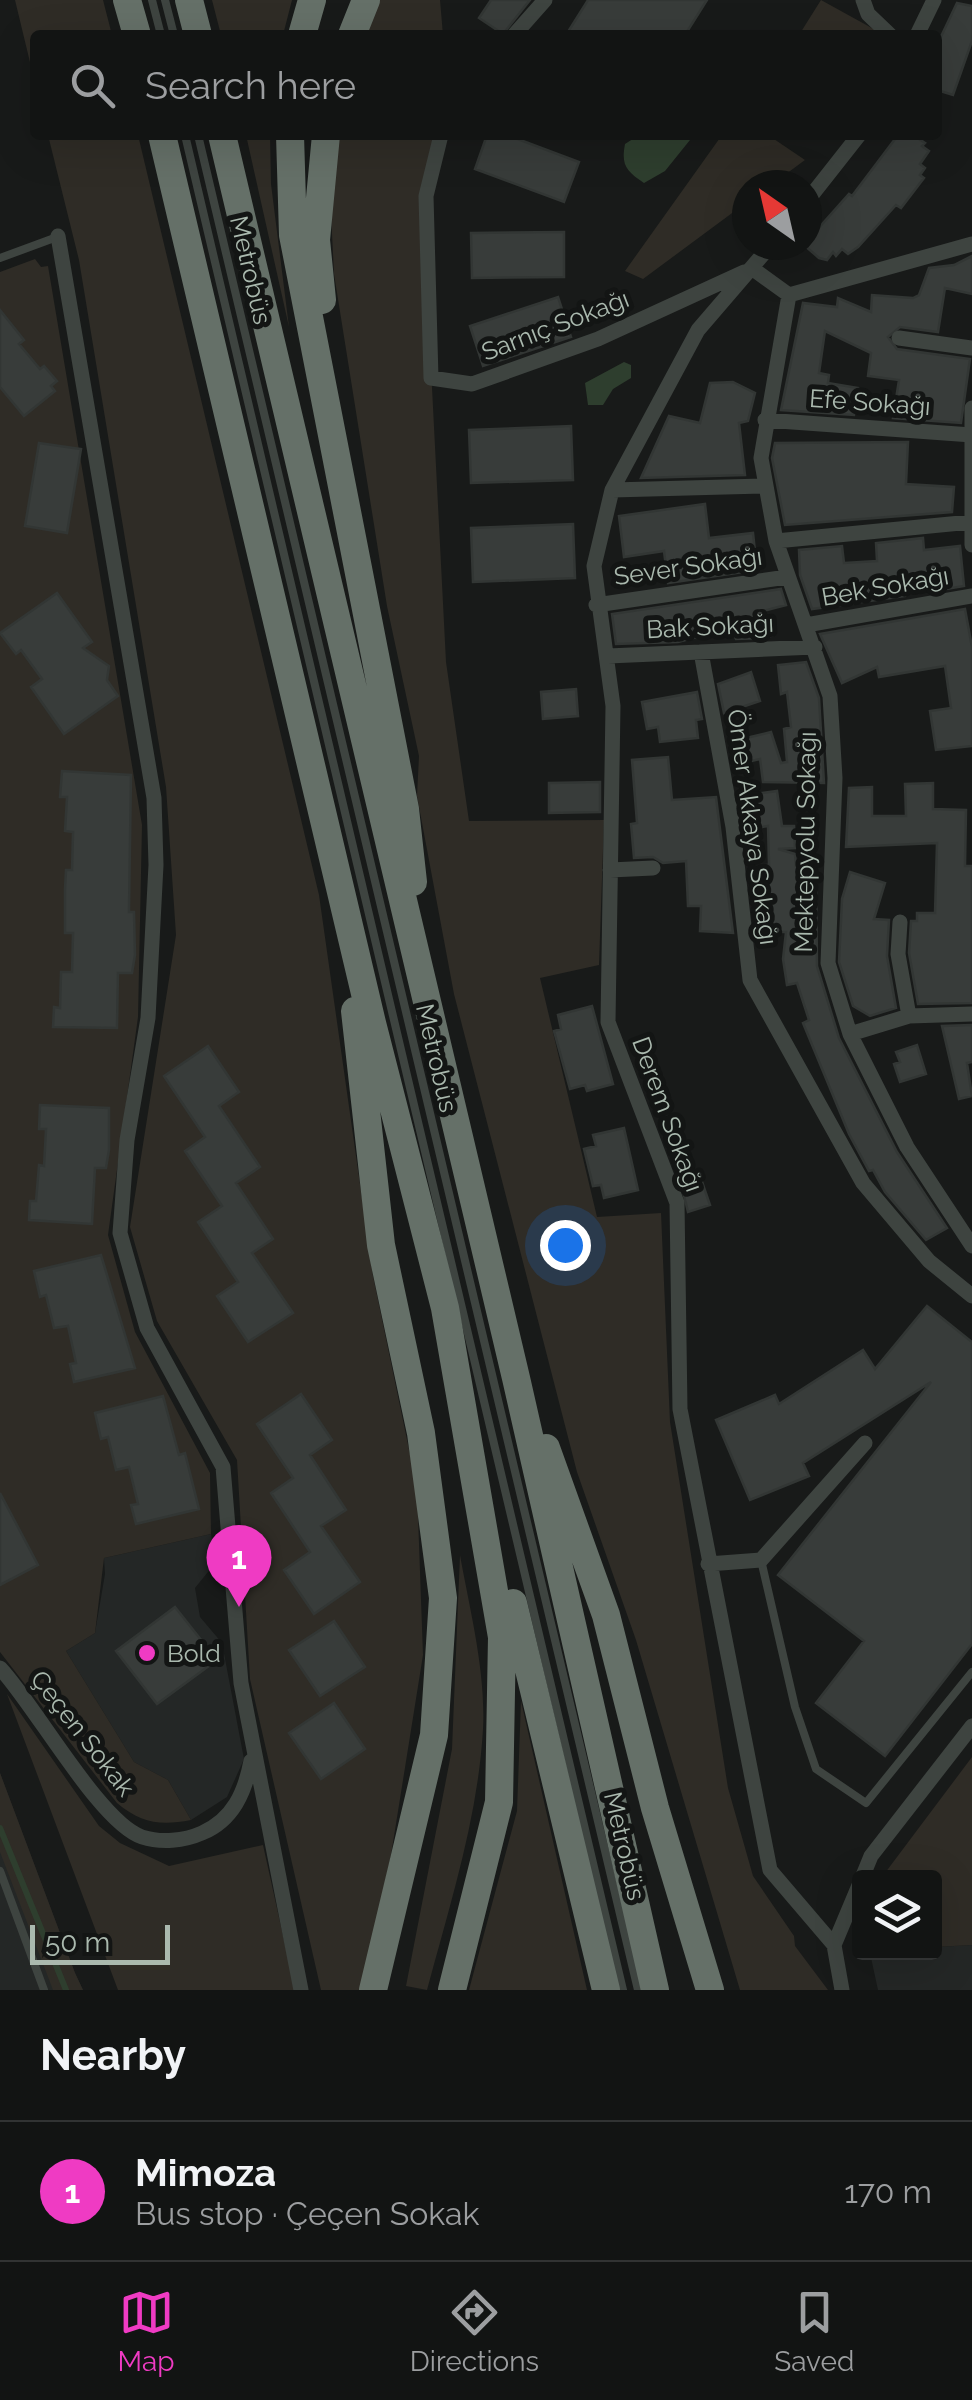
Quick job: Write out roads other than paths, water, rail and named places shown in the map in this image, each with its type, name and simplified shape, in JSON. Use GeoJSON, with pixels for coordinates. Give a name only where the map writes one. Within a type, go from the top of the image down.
{"type":"FeatureCollection","features":[{"type":"Feature","properties":{"kind":"highway"},"geometry":{"type":"LineString","coordinates":[[128,0],[136,30]]}},
{"type":"Feature","properties":{"kind":"highway"},"geometry":{"type":"LineString","coordinates":[[189,0],[197,30]]}},
{"type":"Feature","properties":{"kind":"highway"},"geometry":{"type":"LineString","coordinates":[[303,30],[312,0]]}},
{"type":"Feature","properties":{"kind":"highway"},"geometry":{"type":"LineString","coordinates":[[354,30],[366,0]]}},
{"type":"Feature","properties":{"kind":"highway"},"geometry":{"type":"LineString","coordinates":[[163,140],[341,891],[417,1186],[466,1413],[606,1990]]}},
{"type":"Feature","properties":{"kind":"highway"},"geometry":{"type":"LineString","coordinates":[[223,140],[516,1378],[656,1990]]}},
{"type":"Feature","properties":{"kind":"highway"},"geometry":{"type":"LineString","coordinates":[[290,140],[293,235],[405,809],[424,992]]}},
{"type":"Feature","properties":{"kind":"highway"},"geometry":{"type":"LineString","coordinates":[[326,140],[316,240],[341,480]]}},
{"type":"Feature","properties":{"kind":"highway"},"geometry":{"type":"LineString","coordinates":[[341,891],[381,1245],[421,1433],[443,1598],[434,1735],[391,1990]]}},
{"type":"Feature","properties":{"kind":"highway"},"geometry":{"type":"LineString","coordinates":[[516,1378],[571,1508],[606,1615],[655,1808],[710,1990]]}},
{"type":"Feature","properties":{"kind":"highway"},"geometry":{"type":"LineString","coordinates":[[452,1990],[500,1802],[502,1740],[502,1637],[466,1413]]}},
{"type":"Feature","properties":{"kind":"highway"},"geometry":{"type":"LineString","coordinates":[[373,1990],[434,1735]]}},
{"type":"Feature","properties":{"kind":"highway"},"geometry":{"type":"LineString","coordinates":[[603,1762],[642,1856],[675,1990]]}},
{"type":"Feature","properties":{"kind":"street"},"geometry":{"type":"LineString","coordinates":[[518,30],[545,0]]}},
{"type":"Feature","properties":{"kind":"street"},"geometry":{"type":"LineString","coordinates":[[863,0],[868,14],[885,30]]}},
{"type":"Feature","properties":{"kind":"street"},"geometry":{"type":"LineString","coordinates":[[919,30],[934,0]]}},
{"type":"Feature","properties":{"kind":"street","name":"Sarnıç Sokağı"},"geometry":{"type":"LineString","coordinates":[[440,140],[426,196],[430,378],[472,384],[598,339],[753,268]]}},
{"type":"Feature","properties":{"kind":"street"},"geometry":{"type":"LineString","coordinates":[[822,181],[855,140]]}},
{"type":"Feature","properties":{"kind":"street"},"geometry":{"type":"LineString","coordinates":[[58,236],[154,798],[156,866],[148,1018],[127,1140],[120,1232],[148,1328],[223,1467],[241,1683],[300,1990]]}},
{"type":"Feature","properties":{"kind":"street"},"geometry":{"type":"LineString","coordinates":[[753,268],[789,296],[972,244]]}},
{"type":"Feature","properties":{"kind":"street","name":"Derem Sokağı"},"geometry":{"type":"LineString","coordinates":[[760,260],[698,330],[612,490],[594,566],[596,605],[608,656],[613,706],[608,1022],[677,1204],[680,1410],[770,1870],[834,1945]]}},
{"type":"Feature","properties":{"kind":"street","name":"Mektepyolu Sokağı"},"geometry":{"type":"LineString","coordinates":[[789,296],[764,420],[762,486],[786,576],[830,696],[835,778],[828,963],[850,1034],[907,1147],[972,1246]]}},
{"type":"Feature","properties":{"kind":"street"},"geometry":{"type":"LineString","coordinates":[[899,338],[972,348]]}},
{"type":"Feature","properties":{"kind":"street"},"geometry":{"type":"LineString","coordinates":[[972,408],[972,544]]}},
{"type":"Feature","properties":{"kind":"street","name":"Efe Sokağı"},"geometry":{"type":"LineString","coordinates":[[764,420],[971,434]]}},
{"type":"Feature","properties":{"kind":"street"},"geometry":{"type":"LineString","coordinates":[[612,490],[762,486]]}},
{"type":"Feature","properties":{"kind":"street"},"geometry":{"type":"LineString","coordinates":[[776,541],[970,522]]}},
{"type":"Feature","properties":{"kind":"street","name":"Sever Sokağı"},"geometry":{"type":"LineString","coordinates":[[596,605],[786,576]]}},
{"type":"Feature","properties":{"kind":"street","name":"Bek Sokağı"},"geometry":{"type":"LineString","coordinates":[[806,625],[972,596]]}},
{"type":"Feature","properties":{"kind":"street","name":"Bak Sokağı"},"geometry":{"type":"LineString","coordinates":[[608,656],[814,646]]}},
{"type":"Feature","properties":{"kind":"street","name":"Ömer Akkaya Sokağı"},"geometry":{"type":"LineString","coordinates":[[700,652],[733,827],[750,980],[863,1183],[929,1260],[972,1296]]}},
{"type":"Feature","properties":{"kind":"street"},"geometry":{"type":"LineString","coordinates":[[610,870],[652,868]]}},
{"type":"Feature","properties":{"kind":"street"},"geometry":{"type":"LineString","coordinates":[[900,922],[898,954],[908,1016]]}},
{"type":"Feature","properties":{"kind":"street"},"geometry":{"type":"LineString","coordinates":[[850,1034],[908,1016],[972,1014]]}},
{"type":"Feature","properties":{"kind":"street"},"geometry":{"type":"LineString","coordinates":[[708,1564],[761,1560],[865,1443]]}},
{"type":"Feature","properties":{"kind":"street","name":"Çeçen Sokak"},"geometry":{"type":"LineString","coordinates":[[0,1668],[104,1806],[140,1837],[169,1841],[192,1838],[230,1813]]}},
{"type":"Feature","properties":{"kind":"street"},"geometry":{"type":"LineString","coordinates":[[865,1870],[870,1856],[972,1726]]}},
{"type":"Feature","properties":{"kind":"street"},"geometry":{"type":"LineString","coordinates":[[253,1752],[246,1787],[230,1813],[260,1814],[267,1823]]}},
{"type":"Feature","properties":{"kind":"street"},"geometry":{"type":"LineString","coordinates":[[842,1990],[834,1945],[852,1902]]}},
{"type":"Feature","properties":{"kind":"lane"},"geometry":{"type":"LineString","coordinates":[[152,0],[160,30]]}},
{"type":"Feature","properties":{"kind":"lane"},"geometry":{"type":"LineString","coordinates":[[165,0],[173,30]]}},
{"type":"Feature","properties":{"kind":"lane","name":"Metrobüs"},"geometry":{"type":"LineString","coordinates":[[186,140],[623,1990]]}},
{"type":"Feature","properties":{"kind":"lane","name":"Metrobüs"},"geometry":{"type":"LineString","coordinates":[[199,140],[638,1990]]}},
{"type":"Feature","properties":{"kind":"lane"},"geometry":{"type":"LineString","coordinates":[[0,258],[58,236]]}},
{"type":"Feature","properties":{"kind":"lane"},"geometry":{"type":"LineString","coordinates":[[761,1560],[795,1707],[816,1770],[866,1803],[972,1672]]}},
{"type":"Feature","properties":{"kind":"lane"},"geometry":{"type":"LineString","coordinates":[[0,1870],[44,1990]]}},
{"type":"Feature","properties":{"kind":"waterway"},"geometry":{"type":"LineString","coordinates":[[0,1828],[66,1990]]}},
{"type":"Feature","properties":{"kind":"place","name":"Mimoza"},"geometry":{"type":"Point","coordinates":[239,1607]}},
{"type":"Feature","properties":{"kind":"place","name":"Bold"},"geometry":{"type":"Point","coordinates":[147,1653]}}]}
